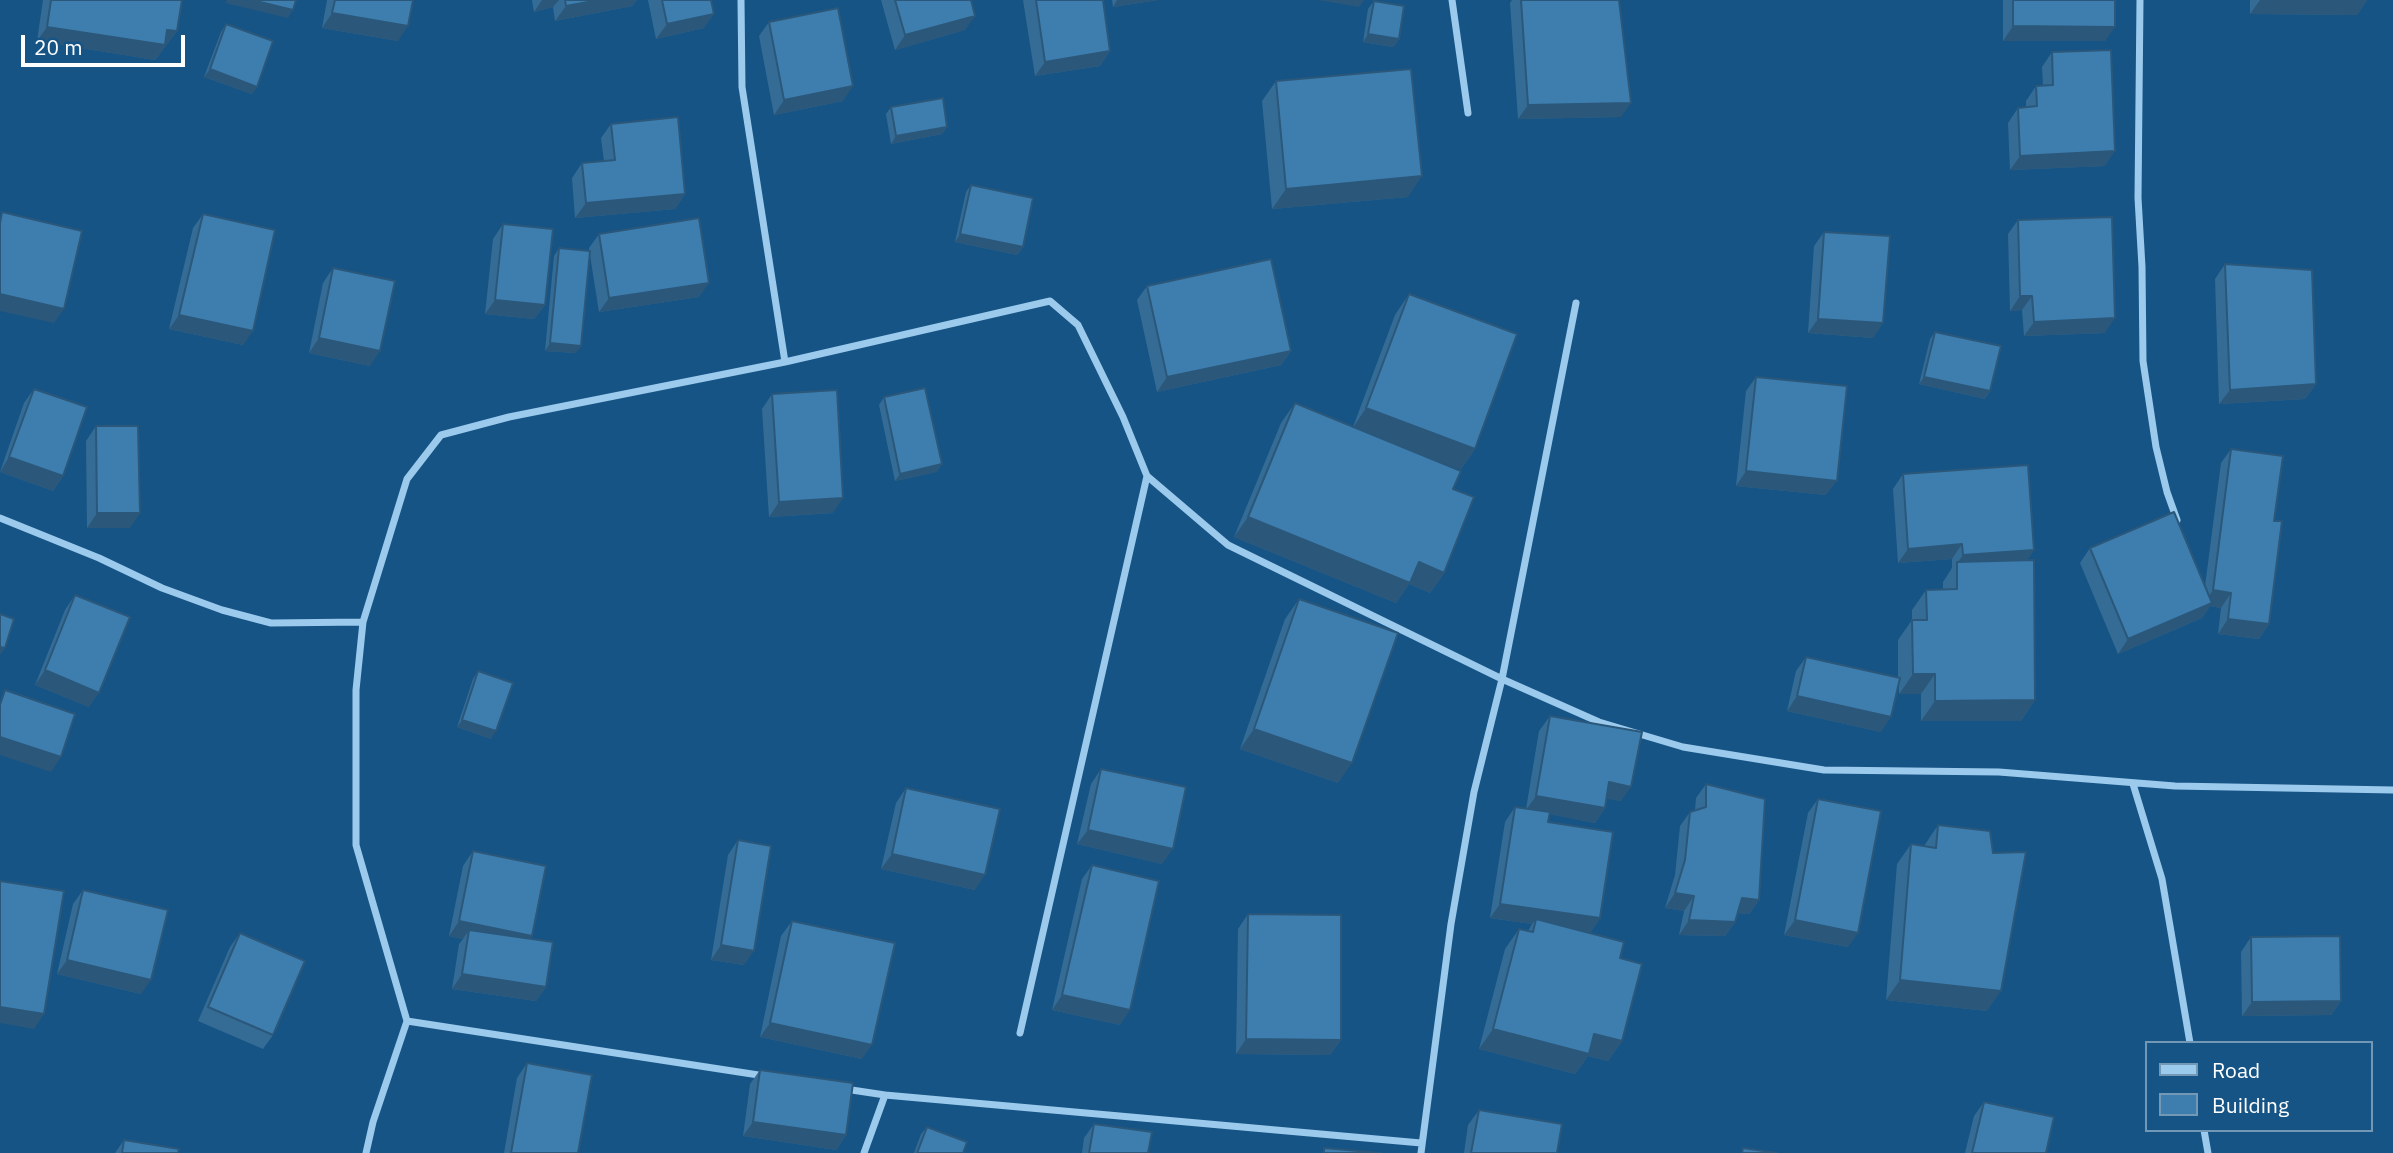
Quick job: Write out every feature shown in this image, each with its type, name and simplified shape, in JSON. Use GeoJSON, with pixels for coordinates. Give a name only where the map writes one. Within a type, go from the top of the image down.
{"type":"FeatureCollection","features":[{"type":"Feature","properties":{"kind":"street"},"geometry":{"type":"LineString","coordinates":[[741,0],[742,87],[785,362]]}},
{"type":"Feature","properties":{"kind":"street"},"geometry":{"type":"LineString","coordinates":[[1452,0],[1468,114]]}},
{"type":"Feature","properties":{"kind":"street"},"geometry":{"type":"LineString","coordinates":[[2140,0],[2137,198],[2142,267],[2143,360],[2156,447],[2167,492],[2179,524]]}},
{"type":"Feature","properties":{"kind":"street"},"geometry":{"type":"LineString","coordinates":[[366,1153],[373,1122],[407,1021],[356,845],[356,690],[363,622],[407,480],[441,435],[509,417],[785,362],[1050,301],[1078,325],[1124,417],[1147,476],[1228,545],[1502,680],[1599,722],[1683,747],[1824,770],[1999,772],[2133,784],[2393,790]]}},
{"type":"Feature","properties":{"kind":"street"},"geometry":{"type":"LineString","coordinates":[[1421,1153],[1451,924],[1469,818],[1502,680],[1576,303]]}},
{"type":"Feature","properties":{"kind":"street"},"geometry":{"type":"LineString","coordinates":[[1020,1033],[1147,476]]}},
{"type":"Feature","properties":{"kind":"street"},"geometry":{"type":"LineString","coordinates":[[0,518],[99,558],[162,588],[222,610],[271,623],[363,622]]}},
{"type":"Feature","properties":{"kind":"street"},"geometry":{"type":"LineString","coordinates":[[2133,784],[2162,880],[2190,1041]]}},
{"type":"Feature","properties":{"kind":"street"},"geometry":{"type":"LineString","coordinates":[[407,1021],[776,1078]]}},
{"type":"Feature","properties":{"kind":"street"},"geometry":{"type":"LineString","coordinates":[[831,1087],[886,1095],[1421,1143]]}},
{"type":"Feature","properties":{"kind":"street"},"geometry":{"type":"LineString","coordinates":[[864,1153],[886,1095]]}},
{"type":"Feature","properties":{"kind":"street"},"geometry":{"type":"LineString","coordinates":[[2204,1132],[2208,1153]]}},
{"type":"Feature","properties":{"kind":"building"},"geometry":{"type":"Polygon","coordinates":[[[51,0],[182,0],[177,31],[167,30],[165,45],[47,27],[51,0]]]}},
{"type":"Feature","properties":{"kind":"building"},"geometry":{"type":"Polygon","coordinates":[[[252,0],[296,0],[293,10],[252,0]]]}},
{"type":"Feature","properties":{"kind":"building"},"geometry":{"type":"Polygon","coordinates":[[[335,0],[413,0],[408,26],[332,13],[335,0]]]}},
{"type":"Feature","properties":{"kind":"building"},"geometry":{"type":"Polygon","coordinates":[[[565,0],[599,0],[566,6],[565,0]]]}},
{"type":"Feature","properties":{"kind":"building"},"geometry":{"type":"Polygon","coordinates":[[[662,0],[711,0],[714,14],[667,24],[662,0]]]}},
{"type":"Feature","properties":{"kind":"building"},"geometry":{"type":"Polygon","coordinates":[[[895,0],[971,0],[975,16],[905,35],[895,0]]]}},
{"type":"Feature","properties":{"kind":"building"},"geometry":{"type":"Polygon","coordinates":[[[1036,0],[1103,0],[1110,51],[1045,62],[1036,0]]]}},
{"type":"Feature","properties":{"kind":"building"},"geometry":{"type":"Polygon","coordinates":[[[1521,0],[1619,0],[1631,103],[1528,105],[1521,0]]]}},
{"type":"Feature","properties":{"kind":"building"},"geometry":{"type":"Polygon","coordinates":[[[2013,0],[2115,0],[2115,27],[2013,26],[2013,0]]]}},
{"type":"Feature","properties":{"kind":"building"},"geometry":{"type":"Polygon","coordinates":[[[1374,1],[1404,6],[1399,39],[1368,34],[1374,1]]]}},
{"type":"Feature","properties":{"kind":"building"},"geometry":{"type":"Polygon","coordinates":[[[838,8],[853,86],[784,100],[769,22],[838,8]]]}},
{"type":"Feature","properties":{"kind":"building"},"geometry":{"type":"Polygon","coordinates":[[[226,24],[273,41],[257,87],[210,69],[226,24]]]}},
{"type":"Feature","properties":{"kind":"building"},"geometry":{"type":"Polygon","coordinates":[[[2111,50],[2115,151],[2020,156],[2018,108],[2037,106],[2036,86],[2053,85],[2052,52],[2111,50]]]}},
{"type":"Feature","properties":{"kind":"building"},"geometry":{"type":"Polygon","coordinates":[[[1411,69],[1422,176],[1286,189],[1276,81],[1411,69]]]}},
{"type":"Feature","properties":{"kind":"building"},"geometry":{"type":"Polygon","coordinates":[[[943,98],[947,127],[896,136],[891,107],[943,98]]]}},
{"type":"Feature","properties":{"kind":"building"},"geometry":{"type":"Polygon","coordinates":[[[678,117],[685,194],[586,203],[582,163],[615,160],[611,124],[678,117]]]}},
{"type":"Feature","properties":{"kind":"building"},"geometry":{"type":"Polygon","coordinates":[[[971,185],[1033,198],[1023,247],[960,234],[971,185]]]}},
{"type":"Feature","properties":{"kind":"building"},"geometry":{"type":"Polygon","coordinates":[[[2,212],[82,231],[64,309],[0,294],[2,212]]]}},
{"type":"Feature","properties":{"kind":"building"},"geometry":{"type":"Polygon","coordinates":[[[203,214],[275,230],[253,331],[179,315],[203,214]]]}},
{"type":"Feature","properties":{"kind":"building"},"geometry":{"type":"Polygon","coordinates":[[[2112,217],[2115,318],[2034,322],[2032,296],[2020,296],[2018,220],[2112,217]]]}},
{"type":"Feature","properties":{"kind":"building"},"geometry":{"type":"Polygon","coordinates":[[[699,218],[709,283],[609,298],[599,234],[699,218]]]}},
{"type":"Feature","properties":{"kind":"building"},"geometry":{"type":"Polygon","coordinates":[[[503,224],[553,229],[545,305],[495,300],[503,224]]]}},
{"type":"Feature","properties":{"kind":"building"},"geometry":{"type":"Polygon","coordinates":[[[1824,232],[1890,236],[1883,323],[1818,319],[1824,232]]]}},
{"type":"Feature","properties":{"kind":"building"},"geometry":{"type":"Polygon","coordinates":[[[559,248],[590,251],[581,346],[550,343],[559,248]]]}},
{"type":"Feature","properties":{"kind":"building"},"geometry":{"type":"Polygon","coordinates":[[[1271,259],[1291,351],[1167,377],[1147,286],[1271,259]]]}},
{"type":"Feature","properties":{"kind":"building"},"geometry":{"type":"Polygon","coordinates":[[[2225,264],[2312,270],[2316,384],[2230,390],[2225,264]]]}},
{"type":"Feature","properties":{"kind":"building"},"geometry":{"type":"Polygon","coordinates":[[[333,268],[395,281],[380,351],[319,338],[333,268]]]}},
{"type":"Feature","properties":{"kind":"building"},"geometry":{"type":"Polygon","coordinates":[[[1409,294],[1517,334],[1475,449],[1366,408],[1409,294]]]}},
{"type":"Feature","properties":{"kind":"building"},"geometry":{"type":"Polygon","coordinates":[[[1935,332],[2001,346],[1990,391],[1924,377],[1935,332]]]}},
{"type":"Feature","properties":{"kind":"building"},"geometry":{"type":"Polygon","coordinates":[[[1756,377],[1847,386],[1837,481],[1746,471],[1756,377]]]}},
{"type":"Feature","properties":{"kind":"building"},"geometry":{"type":"Polygon","coordinates":[[[925,388],[942,464],[900,474],[884,397],[925,388]]]}},
{"type":"Feature","properties":{"kind":"building"},"geometry":{"type":"Polygon","coordinates":[[[34,389],[87,407],[63,476],[9,457],[34,389]]]}},
{"type":"Feature","properties":{"kind":"building"},"geometry":{"type":"Polygon","coordinates":[[[837,390],[843,498],[779,502],[772,394],[837,390]]]}},
{"type":"Feature","properties":{"kind":"building"},"geometry":{"type":"Polygon","coordinates":[[[1295,403],[1461,471],[1453,489],[1474,497],[1444,573],[1419,562],[1410,583],[1248,517],[1295,403]]]}},
{"type":"Feature","properties":{"kind":"building"},"geometry":{"type":"Polygon","coordinates":[[[96,426],[138,426],[140,513],[97,513],[96,426]]]}},
{"type":"Feature","properties":{"kind":"building"},"geometry":{"type":"Polygon","coordinates":[[[2231,449],[2283,456],[2274,521],[2282,521],[2269,624],[2228,619],[2231,593],[2213,590],[2231,449]]]}},
{"type":"Feature","properties":{"kind":"building"},"geometry":{"type":"Polygon","coordinates":[[[2028,465],[2034,550],[1963,555],[1962,544],[1908,549],[1903,474],[2028,465]]]}},
{"type":"Feature","properties":{"kind":"building"},"geometry":{"type":"Polygon","coordinates":[[[2174,512],[2212,603],[2128,639],[2090,548],[2174,512]]]}},
{"type":"Feature","properties":{"kind":"building"},"geometry":{"type":"Polygon","coordinates":[[[2034,560],[2035,700],[1935,701],[1935,674],[1913,674],[1912,620],[1927,620],[1926,590],[1957,589],[1957,562],[2034,560]]]}},
{"type":"Feature","properties":{"kind":"building"},"geometry":{"type":"Polygon","coordinates":[[[75,595],[130,617],[99,693],[45,670],[75,595]]]}},
{"type":"Feature","properties":{"kind":"building"},"geometry":{"type":"Polygon","coordinates":[[[1299,599],[1398,633],[1352,763],[1254,729],[1299,599]]]}},
{"type":"Feature","properties":{"kind":"building"},"geometry":{"type":"Polygon","coordinates":[[[0,614],[14,619],[5,648],[0,647],[0,614]]]}},
{"type":"Feature","properties":{"kind":"building"},"geometry":{"type":"Polygon","coordinates":[[[1806,657],[1900,678],[1891,717],[1797,696],[1806,657]]]}},
{"type":"Feature","properties":{"kind":"building"},"geometry":{"type":"Polygon","coordinates":[[[478,671],[513,683],[496,731],[462,720],[478,671]]]}},
{"type":"Feature","properties":{"kind":"building"},"geometry":{"type":"Polygon","coordinates":[[[5,690],[75,714],[61,757],[0,737],[0,705],[5,690]]]}},
{"type":"Feature","properties":{"kind":"building"},"geometry":{"type":"Polygon","coordinates":[[[1550,716],[1642,732],[1631,787],[1609,782],[1605,808],[1536,796],[1550,716]]]}},
{"type":"Feature","properties":{"kind":"building"},"geometry":{"type":"Polygon","coordinates":[[[1101,769],[1186,787],[1173,849],[1088,830],[1101,769]]]}},
{"type":"Feature","properties":{"kind":"building"},"geometry":{"type":"Polygon","coordinates":[[[1706,784],[1765,799],[1759,900],[1742,898],[1735,922],[1689,920],[1694,896],[1675,893],[1685,860],[1690,812],[1706,807],[1706,784]]]}},
{"type":"Feature","properties":{"kind":"building"},"geometry":{"type":"Polygon","coordinates":[[[906,788],[1000,809],[985,875],[892,854],[906,788]]]}},
{"type":"Feature","properties":{"kind":"building"},"geometry":{"type":"Polygon","coordinates":[[[1818,799],[1881,811],[1858,933],[1795,920],[1818,799]]]}},
{"type":"Feature","properties":{"kind":"building"},"geometry":{"type":"Polygon","coordinates":[[[1515,807],[1550,812],[1548,822],[1613,832],[1600,918],[1500,904],[1515,807]]]}},
{"type":"Feature","properties":{"kind":"building"},"geometry":{"type":"Polygon","coordinates":[[[1938,825],[1990,831],[1993,853],[2026,852],[2001,991],[1900,980],[1911,844],[1936,848],[1938,825]]]}},
{"type":"Feature","properties":{"kind":"building"},"geometry":{"type":"Polygon","coordinates":[[[738,840],[771,846],[754,951],[721,945],[738,840]]]}},
{"type":"Feature","properties":{"kind":"building"},"geometry":{"type":"Polygon","coordinates":[[[473,851],[546,866],[532,936],[459,921],[473,851]]]}},
{"type":"Feature","properties":{"kind":"building"},"geometry":{"type":"Polygon","coordinates":[[[1092,865],[1159,881],[1130,1010],[1062,995],[1092,865]]]}},
{"type":"Feature","properties":{"kind":"building"},"geometry":{"type":"Polygon","coordinates":[[[0,881],[64,891],[44,1014],[0,1007],[0,881]]]}},
{"type":"Feature","properties":{"kind":"building"},"geometry":{"type":"Polygon","coordinates":[[[83,890],[168,910],[151,980],[67,960],[83,890]]]}},
{"type":"Feature","properties":{"kind":"building"},"geometry":{"type":"Polygon","coordinates":[[[1248,914],[1341,915],[1341,1040],[1246,1039],[1248,914]]]}},
{"type":"Feature","properties":{"kind":"building"},"geometry":{"type":"Polygon","coordinates":[[[1536,919],[1624,942],[1620,958],[1642,964],[1622,1041],[1594,1034],[1589,1054],[1493,1029],[1519,929],[1533,932],[1536,919]]]}},
{"type":"Feature","properties":{"kind":"building"},"geometry":{"type":"Polygon","coordinates":[[[792,921],[895,943],[872,1045],[770,1023],[792,921]]]}},
{"type":"Feature","properties":{"kind":"building"},"geometry":{"type":"Polygon","coordinates":[[[469,930],[553,942],[546,987],[462,974],[469,930]]]}},
{"type":"Feature","properties":{"kind":"building"},"geometry":{"type":"Polygon","coordinates":[[[240,933],[305,961],[273,1035],[208,1007],[240,933]]]}},
{"type":"Feature","properties":{"kind":"building"},"geometry":{"type":"Polygon","coordinates":[[[2340,936],[2341,1001],[2252,1002],[2251,937],[2340,936]]]}},
{"type":"Feature","properties":{"kind":"building"},"geometry":{"type":"Polygon","coordinates":[[[527,1063],[592,1075],[578,1153],[511,1153],[527,1063]]]}},
{"type":"Feature","properties":{"kind":"building"},"geometry":{"type":"Polygon","coordinates":[[[760,1070],[853,1083],[846,1135],[753,1122],[760,1070]]]}},
{"type":"Feature","properties":{"kind":"building"},"geometry":{"type":"Polygon","coordinates":[[[1984,1102],[2054,1117],[2046,1153],[1972,1153],[1984,1102]]]}},
{"type":"Feature","properties":{"kind":"building"},"geometry":{"type":"Polygon","coordinates":[[[1479,1110],[1562,1124],[1557,1153],[1471,1153],[1479,1110]]]}},
{"type":"Feature","properties":{"kind":"building"},"geometry":{"type":"Polygon","coordinates":[[[1094,1124],[1152,1132],[1148,1153],[1089,1153],[1094,1124]]]}},
{"type":"Feature","properties":{"kind":"building"},"geometry":{"type":"Polygon","coordinates":[[[927,1127],[967,1142],[963,1153],[917,1153],[927,1127]]]}},
{"type":"Feature","properties":{"kind":"building"},"geometry":{"type":"Polygon","coordinates":[[[124,1140],[179,1149],[178,1153],[122,1153],[124,1140]]]}},
{"type":"Feature","properties":{"kind":"building"},"geometry":{"type":"Polygon","coordinates":[[[1324,1148],[1381,1153],[1324,1153],[1324,1148]]]}},
{"type":"Feature","properties":{"kind":"building"},"geometry":{"type":"Polygon","coordinates":[[[1743,1148],[1777,1153],[1742,1153],[1743,1148]]]}}]}
